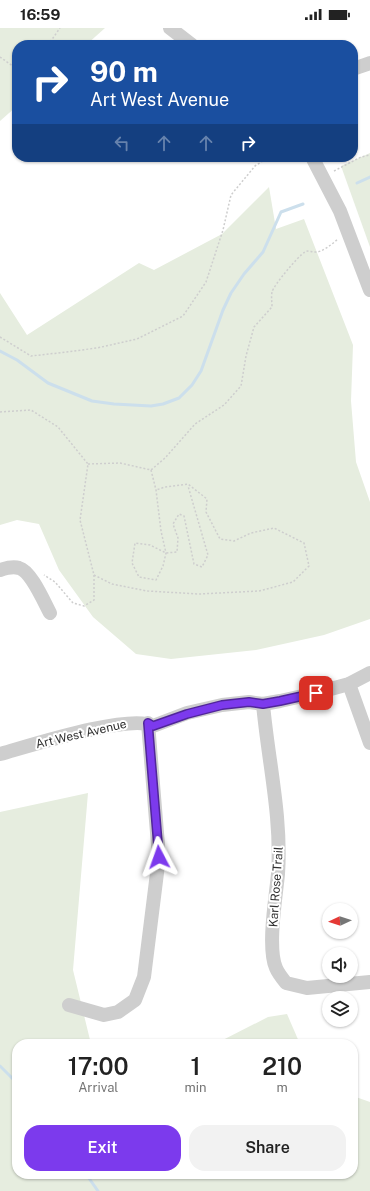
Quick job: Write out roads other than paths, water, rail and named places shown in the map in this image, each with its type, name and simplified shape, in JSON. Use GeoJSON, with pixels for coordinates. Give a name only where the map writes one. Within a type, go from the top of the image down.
{"type":"FeatureCollection","features":[{"type":"Feature","properties":{"kind":"street"},"geometry":{"type":"LineString","coordinates":[[170,28],[186,40]]}},
{"type":"Feature","properties":{"kind":"street"},"geometry":{"type":"LineString","coordinates":[[358,67],[370,63]]}},
{"type":"Feature","properties":{"kind":"street"},"geometry":{"type":"LineString","coordinates":[[315,162],[340,211],[370,290]]}},
{"type":"Feature","properties":{"kind":"street"},"geometry":{"type":"LineString","coordinates":[[0,570],[8,567],[19,568],[30,577],[50,614]]}},
{"type":"Feature","properties":{"kind":"street","name":"Art West Avenue"},"geometry":{"type":"LineString","coordinates":[[0,754],[100,728],[129,723],[148,723],[153,726],[187,714],[222,705],[249,702],[263,704],[309,695],[349,684],[370,673]]}},
{"type":"Feature","properties":{"kind":"street"},"geometry":{"type":"LineString","coordinates":[[349,684],[370,743]]}},
{"type":"Feature","properties":{"kind":"street","name":"Karl Rose Trail"},"geometry":{"type":"LineString","coordinates":[[263,704],[277,812],[279,840],[272,950],[275,966],[286,983],[307,988],[370,982]]}},
{"type":"Feature","properties":{"kind":"street"},"geometry":{"type":"LineString","coordinates":[[69,1005],[104,1015],[118,1012],[135,1000],[144,977],[159,857],[148,723]]}},
{"type":"Feature","properties":{"kind":"waterway"},"geometry":{"type":"LineString","coordinates":[[357,183],[370,177]]}},
{"type":"Feature","properties":{"kind":"waterway"},"geometry":{"type":"LineString","coordinates":[[0,351],[17,360],[48,383],[92,401],[151,406],[163,404],[179,398],[192,385],[201,371],[223,310],[231,293],[244,274],[263,252],[281,212],[303,204]]}},
{"type":"Feature","properties":{"kind":"waterway"},"geometry":{"type":"LineString","coordinates":[[0,1066],[12,1078]]}},
{"type":"Feature","properties":{"kind":"waterway"},"geometry":{"type":"LineString","coordinates":[[90,1179],[98,1191]]}}]}
